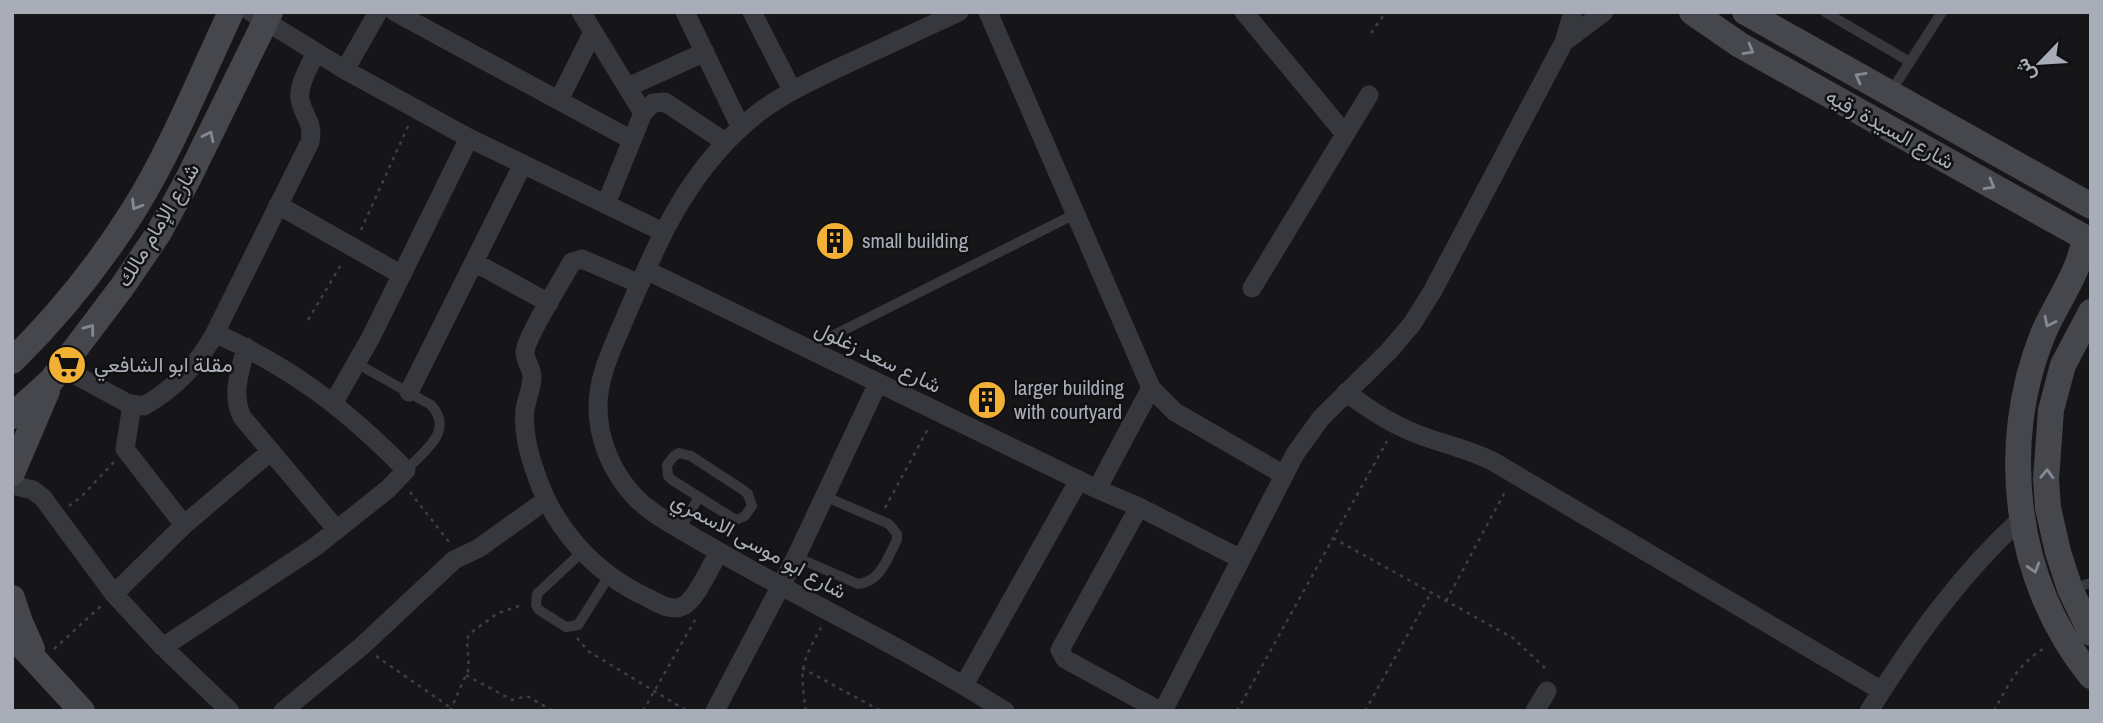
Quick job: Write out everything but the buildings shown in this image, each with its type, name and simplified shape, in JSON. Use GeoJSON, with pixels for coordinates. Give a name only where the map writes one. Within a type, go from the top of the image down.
{"type":"FeatureCollection","features":[{"type":"Feature","properties":{"kind":"street","name":"شارع الإمام مالك"},"geometry":{"type":"LineString","coordinates":[[12,361],[53,319],[87,278],[135,207],[160,162],[232,12]]}},
{"type":"Feature","properties":{"kind":"street"},"geometry":{"type":"LineString","coordinates":[[345,70],[378,12]]}},
{"type":"Feature","properties":{"kind":"street"},"geometry":{"type":"LineString","coordinates":[[395,12],[632,141]]}},
{"type":"Feature","properties":{"kind":"street"},"geometry":{"type":"LineString","coordinates":[[580,12],[643,113]]}},
{"type":"Feature","properties":{"kind":"street"},"geometry":{"type":"LineString","coordinates":[[685,12],[741,128]]}},
{"type":"Feature","properties":{"kind":"street"},"geometry":{"type":"LineString","coordinates":[[752,12],[792,90]]}},
{"type":"Feature","properties":{"kind":"street","name":"شارع ابو موسى الاسمري"},"geometry":{"type":"LineString","coordinates":[[959,12],[792,90],[741,128],[703,166],[681,198],[643,277],[600,381],[598,406],[600,432],[619,478],[635,498],[655,515],[718,554],[964,685],[1005,711]]}},
{"type":"Feature","properties":{"kind":"street"},"geometry":{"type":"LineString","coordinates":[[988,12],[1151,388],[1175,412],[1284,475]]}},
{"type":"Feature","properties":{"kind":"street"},"geometry":{"type":"LineString","coordinates":[[1244,12],[1346,134]]}},
{"type":"Feature","properties":{"kind":"street"},"geometry":{"type":"LineString","coordinates":[[1139,508],[1060,650],[1065,659],[1162,711],[1306,436],[1346,392],[1389,351],[1412,324],[1432,292],[1564,42],[1573,12]]}},
{"type":"Feature","properties":{"kind":"street"},"geometry":{"type":"LineString","coordinates":[[1564,42],[1604,12]]}},
{"type":"Feature","properties":{"kind":"street","name":"شارع السيدة رقيه"},"geometry":{"type":"LineString","coordinates":[[1692,12],[1722,21],[1740,45],[2088,239]]}},
{"type":"Feature","properties":{"kind":"street","name":"شارع السيدة رقيه"},"geometry":{"type":"LineString","coordinates":[[1753,14],[2091,206]]}},
{"type":"Feature","properties":{"kind":"street","name":"شارع الإمام مالك"},"geometry":{"type":"LineString","coordinates":[[12,416],[56,374],[122,287],[169,215],[262,15]]}},
{"type":"Feature","properties":{"kind":"street"},"geometry":{"type":"LineString","coordinates":[[262,15],[345,70],[469,138],[663,232]]}},
{"type":"Feature","properties":{"kind":"street"},"geometry":{"type":"LineString","coordinates":[[559,100],[593,32]]}},
{"type":"Feature","properties":{"kind":"street"},"geometry":{"type":"LineString","coordinates":[[12,473],[56,374],[132,405],[144,406],[180,380],[200,358],[310,142],[311,125],[300,99],[300,90],[316,52]]}},
{"type":"Feature","properties":{"kind":"street"},"geometry":{"type":"LineString","coordinates":[[628,87],[705,52]]}},
{"type":"Feature","properties":{"kind":"street"},"geometry":{"type":"LineString","coordinates":[[1252,288],[1369,95]]}},
{"type":"Feature","properties":{"kind":"street"},"geometry":{"type":"LineString","coordinates":[[606,204],[643,113],[653,103],[665,102],[725,142]]}},
{"type":"Feature","properties":{"kind":"street"},"geometry":{"type":"LineString","coordinates":[[1921,147],[1936,119]]}},
{"type":"Feature","properties":{"kind":"street"},"geometry":{"type":"LineString","coordinates":[[334,402],[402,275],[469,138]]}},
{"type":"Feature","properties":{"kind":"street"},"geometry":{"type":"LineString","coordinates":[[409,392],[523,164]]}},
{"type":"Feature","properties":{"kind":"street"},"geometry":{"type":"LineString","coordinates":[[278,205],[402,275]]}},
{"type":"Feature","properties":{"kind":"street"},"geometry":{"type":"LineString","coordinates":[[2078,636],[2053,617],[2034,569],[2022,518],[2017,478],[2020,424],[2029,378],[2043,334],[2075,275],[2088,239]]}},
{"type":"Feature","properties":{"kind":"street","name":"شارع سعد زغلول"},"geometry":{"type":"LineString","coordinates":[[549,303],[569,267],[577,260],[643,277],[807,348],[1241,559]]}},
{"type":"Feature","properties":{"kind":"street"},"geometry":{"type":"LineString","coordinates":[[474,262],[549,303],[525,350],[532,382],[524,426],[534,470],[545,500],[562,528],[582,552],[609,576],[634,592],[671,608],[684,606],[692,597],[718,554]]}},
{"type":"Feature","properties":{"kind":"street"},"geometry":{"type":"LineString","coordinates":[[2064,292],[2091,305]]}},
{"type":"Feature","properties":{"kind":"street"},"geometry":{"type":"LineString","coordinates":[[2091,312],[2063,365],[2051,410],[2046,479],[2048,508],[2080,586],[2078,636],[2091,676]]}},
{"type":"Feature","properties":{"kind":"street"},"geometry":{"type":"LineString","coordinates":[[163,647],[337,530],[403,474],[366,430],[334,402],[306,382],[246,347],[215,333]]}},
{"type":"Feature","properties":{"kind":"street"},"geometry":{"type":"LineString","coordinates":[[246,347],[236,384],[237,407],[242,417],[337,530]]}},
{"type":"Feature","properties":{"kind":"street"},"geometry":{"type":"LineString","coordinates":[[715,711],[796,556],[878,383]]}},
{"type":"Feature","properties":{"kind":"street"},"geometry":{"type":"LineString","coordinates":[[1097,489],[1151,388]]}},
{"type":"Feature","properties":{"kind":"street"},"geometry":{"type":"LineString","coordinates":[[1346,392],[1396,425],[1474,453],[1515,474],[1881,691]]}},
{"type":"Feature","properties":{"kind":"street"},"geometry":{"type":"LineString","coordinates":[[132,405],[124,444],[131,457],[184,525]]}},
{"type":"Feature","properties":{"kind":"street"},"geometry":{"type":"LineString","coordinates":[[114,594],[184,525],[271,451]]}},
{"type":"Feature","properties":{"kind":"street"},"geometry":{"type":"LineString","coordinates":[[964,685],[1079,480]]}},
{"type":"Feature","properties":{"kind":"street"},"geometry":{"type":"LineString","coordinates":[[12,485],[33,490],[53,512],[114,594],[163,647],[230,711]]}},
{"type":"Feature","properties":{"kind":"street"},"geometry":{"type":"LineString","coordinates":[[284,711],[362,646],[459,556],[472,552],[545,500]]}},
{"type":"Feature","properties":{"kind":"street"},"geometry":{"type":"LineString","coordinates":[[1869,711],[1953,590],[1993,545],[2022,518]]}},
{"type":"Feature","properties":{"kind":"street"},"geometry":{"type":"LineString","coordinates":[[12,598],[39,663]]}},
{"type":"Feature","properties":{"kind":"street"},"geometry":{"type":"LineString","coordinates":[[12,635],[82,711]]}},
{"type":"Feature","properties":{"kind":"street"},"geometry":{"type":"LineString","coordinates":[[1535,711],[1547,691]]}},
{"type":"Feature","properties":{"kind":"lane"},"geometry":{"type":"LineString","coordinates":[[1825,12],[1910,62]]}},
{"type":"Feature","properties":{"kind":"lane"},"geometry":{"type":"LineString","coordinates":[[1890,94],[1942,12]]}},
{"type":"Feature","properties":{"kind":"lane"},"geometry":{"type":"LineString","coordinates":[[807,348],[1075,214]]}},
{"type":"Feature","properties":{"kind":"lane"},"geometry":{"type":"LineString","coordinates":[[356,363],[431,405],[439,414],[441,426],[437,437],[403,474]]}},
{"type":"Feature","properties":{"kind":"lane"},"geometry":{"type":"LineString","coordinates":[[685,454],[701,463],[748,494],[752,506],[745,516],[736,520],[699,497],[668,476],[667,465],[674,456],[685,454]]}},
{"type":"Feature","properties":{"kind":"lane"},"geometry":{"type":"LineString","coordinates":[[796,556],[858,584],[872,581],[877,576],[897,540],[894,528],[824,496]]}},
{"type":"Feature","properties":{"kind":"lane"},"geometry":{"type":"LineString","coordinates":[[680,529],[699,497]]}},
{"type":"Feature","properties":{"kind":"lane"},"geometry":{"type":"LineString","coordinates":[[582,552],[537,594],[536,605],[539,610],[572,628],[582,620],[609,576]]}},
{"type":"Feature","properties":{"kind":"path"},"geometry":{"type":"LineString","coordinates":[[1371,33],[1387,12]]}},
{"type":"Feature","properties":{"kind":"path"},"geometry":{"type":"LineString","coordinates":[[308,320],[352,247],[386,178],[415,108]]}},
{"type":"Feature","properties":{"kind":"path"},"geometry":{"type":"LineString","coordinates":[[879,520],[938,412]]}},
{"type":"Feature","properties":{"kind":"path"},"geometry":{"type":"LineString","coordinates":[[1237,711],[1396,425]]}},
{"type":"Feature","properties":{"kind":"path"},"geometry":{"type":"LineString","coordinates":[[53,512],[70,506],[81,497],[112,463],[131,457]]}},
{"type":"Feature","properties":{"kind":"path"},"geometry":{"type":"LineString","coordinates":[[403,474],[459,556]]}},
{"type":"Feature","properties":{"kind":"path"},"geometry":{"type":"LineString","coordinates":[[1446,601],[1515,474]]}},
{"type":"Feature","properties":{"kind":"path"},"geometry":{"type":"LineString","coordinates":[[1334,538],[1513,638],[1530,651],[1544,667],[1547,691]]}},
{"type":"Feature","properties":{"kind":"path"},"geometry":{"type":"LineString","coordinates":[[1365,711],[1432,593]]}},
{"type":"Feature","properties":{"kind":"path"},"geometry":{"type":"LineString","coordinates":[[39,663],[114,594]]}},
{"type":"Feature","properties":{"kind":"path"},"geometry":{"type":"LineString","coordinates":[[362,646],[450,709],[470,660],[467,647],[469,634],[498,613],[519,606],[536,605]]}},
{"type":"Feature","properties":{"kind":"path"},"geometry":{"type":"LineString","coordinates":[[806,711],[802,668],[806,653],[830,613]]}},
{"type":"Feature","properties":{"kind":"path"},"geometry":{"type":"LineString","coordinates":[[643,711],[695,619]]}},
{"type":"Feature","properties":{"kind":"path"},"geometry":{"type":"LineString","coordinates":[[572,628],[578,641],[588,651],[687,711]]}},
{"type":"Feature","properties":{"kind":"path"},"geometry":{"type":"LineString","coordinates":[[1994,711],[2017,669],[2031,656],[2048,645],[2078,636]]}},
{"type":"Feature","properties":{"kind":"path"},"geometry":{"type":"LineString","coordinates":[[802,668],[881,711]]}},
{"type":"Feature","properties":{"kind":"path"},"geometry":{"type":"LineString","coordinates":[[466,675],[512,700],[527,696],[553,711]]}},
{"type":"Feature","properties":{"kind":"place","name":"small building"},"geometry":{"type":"Point","coordinates":[835,241]}},
{"type":"Feature","properties":{"kind":"place","name":"مقلة ابو الشافعي"},"geometry":{"type":"Point","coordinates":[67,365]}},
{"type":"Feature","properties":{"kind":"place","name":"larger building with courtyard"},"geometry":{"type":"Point","coordinates":[987,400]}}]}
